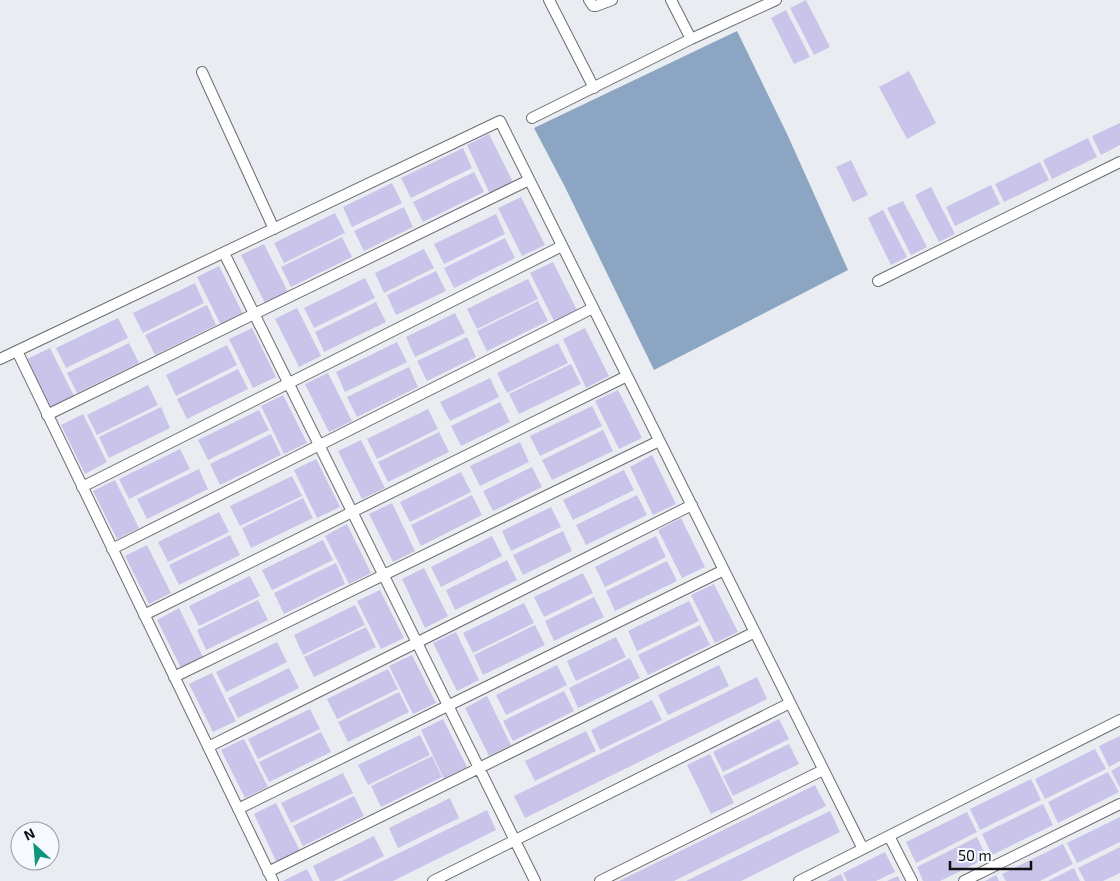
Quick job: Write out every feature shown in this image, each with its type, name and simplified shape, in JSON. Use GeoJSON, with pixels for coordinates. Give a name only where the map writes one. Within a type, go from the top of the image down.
{"type":"FeatureCollection","features":[{"type":"Feature","properties":{"kind":"street"},"geometry":{"type":"LineString","coordinates":[[549,0],[594,88]]}},
{"type":"Feature","properties":{"kind":"street"},"geometry":{"type":"LineString","coordinates":[[589,0],[593,6],[612,0]]}},
{"type":"Feature","properties":{"kind":"street"},"geometry":{"type":"LineString","coordinates":[[671,0],[691,39]]}},
{"type":"Feature","properties":{"kind":"street"},"geometry":{"type":"LineString","coordinates":[[532,118],[691,39],[776,0]]}},
{"type":"Feature","properties":{"kind":"street"},"geometry":{"type":"LineString","coordinates":[[202,72],[274,229]]}},
{"type":"Feature","properties":{"kind":"street"},"geometry":{"type":"LineString","coordinates":[[0,359],[500,121],[863,849]]}},
{"type":"Feature","properties":{"kind":"street"},"geometry":{"type":"LineString","coordinates":[[878,281],[1120,162]]}},
{"type":"Feature","properties":{"kind":"street"},"geometry":{"type":"LineString","coordinates":[[48,415],[529,180]]}},
{"type":"Feature","properties":{"kind":"street"},"geometry":{"type":"LineString","coordinates":[[82,486],[562,246]]}},
{"type":"Feature","properties":{"kind":"street"},"geometry":{"type":"LineString","coordinates":[[224,253],[535,881]]}},
{"type":"Feature","properties":{"kind":"street"},"geometry":{"type":"LineString","coordinates":[[112,549],[593,308]]}},
{"type":"Feature","properties":{"kind":"street"},"geometry":{"type":"LineString","coordinates":[[17,351],[270,877],[479,768],[755,632]]}},
{"type":"Feature","properties":{"kind":"street"},"geometry":{"type":"LineString","coordinates":[[144,615],[627,376]]}},
{"type":"Feature","properties":{"kind":"street"},"geometry":{"type":"LineString","coordinates":[[174,677],[660,441]]}},
{"type":"Feature","properties":{"kind":"street"},"geometry":{"type":"LineString","coordinates":[[208,747],[692,505]]}},
{"type":"Feature","properties":{"kind":"street"},"geometry":{"type":"LineString","coordinates":[[238,809],[724,570]]}},
{"type":"Feature","properties":{"kind":"street"},"geometry":{"type":"LineString","coordinates":[[440,880],[515,840],[790,703]]}},
{"type":"Feature","properties":{"kind":"street"},"geometry":{"type":"LineString","coordinates":[[799,881],[1120,720]]}},
{"type":"Feature","properties":{"kind":"street"},"geometry":{"type":"LineString","coordinates":[[600,881],[823,770]]}},
{"type":"Feature","properties":{"kind":"street"},"geometry":{"type":"LineString","coordinates":[[964,881],[1120,804]]}},
{"type":"Feature","properties":{"kind":"street"},"geometry":{"type":"LineString","coordinates":[[889,836],[912,881]]}},
{"type":"Feature","properties":{"kind":"water"},"geometry":{"type":"Polygon","coordinates":[[[737,31],[788,136],[848,270],[654,370],[565,187],[534,128],[737,31]]]}},
{"type":"Feature","properties":{"kind":"building"},"geometry":{"type":"Polygon","coordinates":[[[806,0],[830,47],[814,55],[790,8],[806,0]]]}},
{"type":"Feature","properties":{"kind":"building"},"geometry":{"type":"Polygon","coordinates":[[[786,10],[810,57],[794,64],[771,18],[786,10]]]}},
{"type":"Feature","properties":{"kind":"building"},"geometry":{"type":"Polygon","coordinates":[[[909,71],[936,123],[907,139],[879,87],[909,71]]]}},
{"type":"Feature","properties":{"kind":"building"},"geometry":{"type":"Polygon","coordinates":[[[1120,123],[1120,145],[1101,155],[1092,136],[1120,123]]]}},
{"type":"Feature","properties":{"kind":"building"},"geometry":{"type":"Polygon","coordinates":[[[489,134],[513,182],[490,194],[467,145],[489,134]]]}},
{"type":"Feature","properties":{"kind":"building"},"geometry":{"type":"Polygon","coordinates":[[[1088,138],[1097,157],[1052,179],[1043,160],[1088,138]]]}},
{"type":"Feature","properties":{"kind":"building"},"geometry":{"type":"Polygon","coordinates":[[[463,148],[472,168],[411,198],[401,178],[463,148]]]}},
{"type":"Feature","properties":{"kind":"building"},"geometry":{"type":"Polygon","coordinates":[[[851,160],[868,195],[853,202],[836,167],[851,160]]]}},
{"type":"Feature","properties":{"kind":"building"},"geometry":{"type":"Polygon","coordinates":[[[1040,162],[1049,180],[1004,202],[995,184],[1040,162]]]}},
{"type":"Feature","properties":{"kind":"building"},"geometry":{"type":"Polygon","coordinates":[[[474,172],[484,192],[423,222],[413,202],[474,172]]]}},
{"type":"Feature","properties":{"kind":"building"},"geometry":{"type":"Polygon","coordinates":[[[392,183],[402,203],[352,227],[343,207],[392,183]]]}},
{"type":"Feature","properties":{"kind":"building"},"geometry":{"type":"Polygon","coordinates":[[[991,185],[1000,204],[955,226],[946,207],[991,185]]]}},
{"type":"Feature","properties":{"kind":"building"},"geometry":{"type":"Polygon","coordinates":[[[931,187],[955,234],[939,242],[915,195],[931,187]]]}},
{"type":"Feature","properties":{"kind":"building"},"geometry":{"type":"Polygon","coordinates":[[[521,197],[545,245],[522,256],[498,208],[521,197]]]}},
{"type":"Feature","properties":{"kind":"building"},"geometry":{"type":"Polygon","coordinates":[[[903,201],[927,247],[911,255],[887,208],[903,201]]]}},
{"type":"Feature","properties":{"kind":"building"},"geometry":{"type":"Polygon","coordinates":[[[404,207],[413,227],[364,251],[354,231],[404,207]]]}},
{"type":"Feature","properties":{"kind":"building"},"geometry":{"type":"Polygon","coordinates":[[[883,210],[907,257],[891,265],[868,218],[883,210]]]}},
{"type":"Feature","properties":{"kind":"building"},"geometry":{"type":"Polygon","coordinates":[[[335,213],[345,233],[284,263],[274,243],[335,213]]]}},
{"type":"Feature","properties":{"kind":"building"},"geometry":{"type":"Polygon","coordinates":[[[496,214],[505,234],[444,264],[434,244],[496,214]]]}},
{"type":"Feature","properties":{"kind":"building"},"geometry":{"type":"Polygon","coordinates":[[[342,237],[352,257],[291,287],[281,267],[342,237]]]}},
{"type":"Feature","properties":{"kind":"building"},"geometry":{"type":"Polygon","coordinates":[[[505,238],[515,258],[454,288],[444,268],[505,238]]]}},
{"type":"Feature","properties":{"kind":"building"},"geometry":{"type":"Polygon","coordinates":[[[264,244],[288,292],[265,303],[241,255],[264,244]]]}},
{"type":"Feature","properties":{"kind":"building"},"geometry":{"type":"Polygon","coordinates":[[[424,249],[434,268],[384,293],[375,273],[424,249]]]}},
{"type":"Feature","properties":{"kind":"building"},"geometry":{"type":"Polygon","coordinates":[[[553,262],[577,310],[554,321],[530,273],[553,262]]]}},
{"type":"Feature","properties":{"kind":"building"},"geometry":{"type":"Polygon","coordinates":[[[219,266],[243,314],[221,325],[197,277],[219,266]]]}},
{"type":"Feature","properties":{"kind":"building"},"geometry":{"type":"Polygon","coordinates":[[[436,271],[446,291],[396,315],[387,295],[436,271]]]}},
{"type":"Feature","properties":{"kind":"building"},"geometry":{"type":"Polygon","coordinates":[[[365,278],[375,298],[314,328],[304,308],[365,278]]]}},
{"type":"Feature","properties":{"kind":"building"},"geometry":{"type":"Polygon","coordinates":[[[528,279],[538,299],[477,329],[467,309],[528,279]]]}},
{"type":"Feature","properties":{"kind":"building"},"geometry":{"type":"Polygon","coordinates":[[[195,283],[204,303],[143,333],[133,313],[195,283]]]}},
{"type":"Feature","properties":{"kind":"building"},"geometry":{"type":"Polygon","coordinates":[[[538,301],[548,321],[487,351],[477,331],[538,301]]]}},
{"type":"Feature","properties":{"kind":"building"},"geometry":{"type":"Polygon","coordinates":[[[376,302],[386,322],[324,352],[315,332],[376,302]]]}},
{"type":"Feature","properties":{"kind":"building"},"geometry":{"type":"Polygon","coordinates":[[[207,305],[216,325],[155,355],[145,335],[207,305]]]}},
{"type":"Feature","properties":{"kind":"building"},"geometry":{"type":"Polygon","coordinates":[[[297,308],[321,356],[299,367],[275,319],[297,308]]]}},
{"type":"Feature","properties":{"kind":"building"},"geometry":{"type":"Polygon","coordinates":[[[455,313],[465,333],[415,357],[406,337],[455,313]]]}},
{"type":"Feature","properties":{"kind":"building"},"geometry":{"type":"Polygon","coordinates":[[[118,318],[128,338],[66,368],[56,348],[118,318]]]}},
{"type":"Feature","properties":{"kind":"building"},"geometry":{"type":"Polygon","coordinates":[[[252,328],[276,377],[253,388],[229,339],[252,328]]]}},
{"type":"Feature","properties":{"kind":"building"},"geometry":{"type":"Polygon","coordinates":[[[585,328],[609,376],[586,388],[563,339],[585,328]]]}},
{"type":"Feature","properties":{"kind":"building"},"geometry":{"type":"Polygon","coordinates":[[[467,337],[476,357],[427,381],[417,361],[467,337]]]}},
{"type":"Feature","properties":{"kind":"building"},"geometry":{"type":"Polygon","coordinates":[[[397,342],[407,362],[345,392],[336,372],[397,342]]]}},
{"type":"Feature","properties":{"kind":"building"},"geometry":{"type":"Polygon","coordinates":[[[129,343],[139,363],[77,393],[67,373],[129,343]]]}},
{"type":"Feature","properties":{"kind":"building"},"geometry":{"type":"Polygon","coordinates":[[[558,343],[568,363],[507,393],[497,373],[558,343]]]}},
{"type":"Feature","properties":{"kind":"building"},"geometry":{"type":"Polygon","coordinates":[[[227,345],[237,365],[176,396],[166,375],[227,345]]]}},
{"type":"Feature","properties":{"kind":"building"},"geometry":{"type":"Polygon","coordinates":[[[50,348],[74,396],[51,408],[27,359],[50,348]]]}},
{"type":"Feature","properties":{"kind":"building"},"geometry":{"type":"Polygon","coordinates":[[[571,364],[581,384],[519,414],[509,394],[571,364]]]}},
{"type":"Feature","properties":{"kind":"building"},"geometry":{"type":"Polygon","coordinates":[[[409,367],[418,387],[357,417],[347,397],[409,367]]]}},
{"type":"Feature","properties":{"kind":"building"},"geometry":{"type":"Polygon","coordinates":[[[238,369],[248,389],[187,419],[177,399],[238,369]]]}},
{"type":"Feature","properties":{"kind":"building"},"geometry":{"type":"Polygon","coordinates":[[[328,373],[352,421],[329,432],[305,384],[328,373]]]}},
{"type":"Feature","properties":{"kind":"building"},"geometry":{"type":"Polygon","coordinates":[[[490,378],[499,397],[450,421],[440,402],[490,378]]]}},
{"type":"Feature","properties":{"kind":"building"},"geometry":{"type":"Polygon","coordinates":[[[148,385],[158,405],[97,435],[87,415],[148,385]]]}},
{"type":"Feature","properties":{"kind":"building"},"geometry":{"type":"Polygon","coordinates":[[[618,390],[642,438],[619,449],[595,401],[618,390]]]}},
{"type":"Feature","properties":{"kind":"building"},"geometry":{"type":"Polygon","coordinates":[[[283,395],[307,443],[284,454],[261,406],[283,395]]]}},
{"type":"Feature","properties":{"kind":"building"},"geometry":{"type":"Polygon","coordinates":[[[500,402],[510,422],[461,446],[451,426],[500,402]]]}},
{"type":"Feature","properties":{"kind":"building"},"geometry":{"type":"Polygon","coordinates":[[[592,406],[602,426],[540,456],[530,436],[592,406]]]}},
{"type":"Feature","properties":{"kind":"building"},"geometry":{"type":"Polygon","coordinates":[[[161,407],[170,428],[109,458],[99,437],[161,407]]]}},
{"type":"Feature","properties":{"kind":"building"},"geometry":{"type":"Polygon","coordinates":[[[428,409],[438,429],[377,459],[367,439],[428,409]]]}},
{"type":"Feature","properties":{"kind":"building"},"geometry":{"type":"Polygon","coordinates":[[[259,410],[269,430],[208,460],[198,440],[259,410]]]}},
{"type":"Feature","properties":{"kind":"building"},"geometry":{"type":"Polygon","coordinates":[[[83,414],[107,462],[85,474],[61,425],[83,414]]]}},
{"type":"Feature","properties":{"kind":"building"},"geometry":{"type":"Polygon","coordinates":[[[603,430],[613,451],[552,480],[542,460],[603,430]]]}},
{"type":"Feature","properties":{"kind":"building"},"geometry":{"type":"Polygon","coordinates":[[[439,432],[449,452],[388,482],[378,462],[439,432]]]}},
{"type":"Feature","properties":{"kind":"building"},"geometry":{"type":"Polygon","coordinates":[[[271,434],[281,455],[220,485],[210,464],[271,434]]]}},
{"type":"Feature","properties":{"kind":"building"},"geometry":{"type":"Polygon","coordinates":[[[361,440],[385,488],[362,499],[338,451],[361,440]]]}},
{"type":"Feature","properties":{"kind":"building"},"geometry":{"type":"Polygon","coordinates":[[[520,442],[529,462],[480,486],[470,466],[520,442]]]}},
{"type":"Feature","properties":{"kind":"building"},"geometry":{"type":"Polygon","coordinates":[[[180,449],[190,469],[129,499],[119,479],[180,449]]]}},
{"type":"Feature","properties":{"kind":"building"},"geometry":{"type":"Polygon","coordinates":[[[652,455],[676,504],[653,515],[630,467],[652,455]]]}},
{"type":"Feature","properties":{"kind":"building"},"geometry":{"type":"Polygon","coordinates":[[[316,459],[340,507],[317,518],[294,470],[316,459]]]}},
{"type":"Feature","properties":{"kind":"building"},"geometry":{"type":"Polygon","coordinates":[[[532,467],[542,487],[493,511],[483,491],[532,467]]]}},
{"type":"Feature","properties":{"kind":"building"},"geometry":{"type":"Polygon","coordinates":[[[199,469],[208,489],[147,519],[137,499],[199,469]]]}},
{"type":"Feature","properties":{"kind":"building"},"geometry":{"type":"Polygon","coordinates":[[[624,470],[634,490],[573,520],[563,500],[624,470]]]}},
{"type":"Feature","properties":{"kind":"building"},"geometry":{"type":"Polygon","coordinates":[[[461,472],[471,492],[410,522],[400,502],[461,472]]]}},
{"type":"Feature","properties":{"kind":"building"},"geometry":{"type":"Polygon","coordinates":[[[292,476],[302,496],[240,526],[230,506],[292,476]]]}},
{"type":"Feature","properties":{"kind":"building"},"geometry":{"type":"Polygon","coordinates":[[[115,480],[139,528],[117,539],[93,491],[115,480]]]}},
{"type":"Feature","properties":{"kind":"building"},"geometry":{"type":"Polygon","coordinates":[[[472,495],[482,515],[421,546],[411,525],[472,495]]]}},
{"type":"Feature","properties":{"kind":"building"},"geometry":{"type":"Polygon","coordinates":[[[637,495],[647,515],[586,545],[576,525],[637,495]]]}},
{"type":"Feature","properties":{"kind":"building"},"geometry":{"type":"Polygon","coordinates":[[[303,498],[313,518],[251,548],[242,528],[303,498]]]}},
{"type":"Feature","properties":{"kind":"building"},"geometry":{"type":"Polygon","coordinates":[[[392,503],[415,551],[393,562],[369,514],[392,503]]]}},
{"type":"Feature","properties":{"kind":"building"},"geometry":{"type":"Polygon","coordinates":[[[551,507],[561,527],[511,551],[502,531],[551,507]]]}},
{"type":"Feature","properties":{"kind":"building"},"geometry":{"type":"Polygon","coordinates":[[[219,512],[229,532],[168,562],[158,542],[219,512]]]}},
{"type":"Feature","properties":{"kind":"building"},"geometry":{"type":"Polygon","coordinates":[[[681,518],[705,567],[682,578],[658,530],[681,518]]]}},
{"type":"Feature","properties":{"kind":"building"},"geometry":{"type":"Polygon","coordinates":[[[347,524],[371,573],[349,584],[325,536],[347,524]]]}},
{"type":"Feature","properties":{"kind":"building"},"geometry":{"type":"Polygon","coordinates":[[[563,531],[572,551],[523,575],[513,555],[563,531]]]}},
{"type":"Feature","properties":{"kind":"building"},"geometry":{"type":"Polygon","coordinates":[[[230,535],[240,555],[179,585],[169,565],[230,535]]]}},
{"type":"Feature","properties":{"kind":"building"},"geometry":{"type":"Polygon","coordinates":[[[492,536],[502,556],[441,587],[431,567],[492,536]]]}},
{"type":"Feature","properties":{"kind":"building"},"geometry":{"type":"Polygon","coordinates":[[[656,536],[666,557],[605,587],[595,567],[656,536]]]}},
{"type":"Feature","properties":{"kind":"building"},"geometry":{"type":"Polygon","coordinates":[[[323,540],[333,560],[272,590],[262,570],[323,540]]]}},
{"type":"Feature","properties":{"kind":"building"},"geometry":{"type":"Polygon","coordinates":[[[147,545],[171,593],[149,604],[125,556],[147,545]]]}},
{"type":"Feature","properties":{"kind":"building"},"geometry":{"type":"Polygon","coordinates":[[[507,560],[517,580],[455,610],[446,590],[507,560]]]}},
{"type":"Feature","properties":{"kind":"building"},"geometry":{"type":"Polygon","coordinates":[[[667,561],[677,581],[615,611],[606,591],[667,561]]]}},
{"type":"Feature","properties":{"kind":"building"},"geometry":{"type":"Polygon","coordinates":[[[336,563],[345,584],[284,614],[274,593],[336,563]]]}},
{"type":"Feature","properties":{"kind":"building"},"geometry":{"type":"Polygon","coordinates":[[[424,568],[448,616],[425,628],[402,579],[424,568]]]}},
{"type":"Feature","properties":{"kind":"building"},"geometry":{"type":"Polygon","coordinates":[[[583,573],[593,593],[544,617],[534,597],[583,573]]]}},
{"type":"Feature","properties":{"kind":"building"},"geometry":{"type":"Polygon","coordinates":[[[250,576],[260,596],[199,626],[189,606],[250,576]]]}},
{"type":"Feature","properties":{"kind":"building"},"geometry":{"type":"Polygon","coordinates":[[[714,584],[738,632],[715,643],[691,595],[714,584]]]}},
{"type":"Feature","properties":{"kind":"building"},"geometry":{"type":"Polygon","coordinates":[[[380,590],[404,638],[381,649],[357,601],[380,590]]]}},
{"type":"Feature","properties":{"kind":"building"},"geometry":{"type":"Polygon","coordinates":[[[594,597],[604,617],[554,641],[545,621],[594,597]]]}},
{"type":"Feature","properties":{"kind":"building"},"geometry":{"type":"Polygon","coordinates":[[[258,600],[268,620],[206,650],[197,630],[258,600]]]}},
{"type":"Feature","properties":{"kind":"building"},"geometry":{"type":"Polygon","coordinates":[[[689,601],[699,621],[637,651],[628,631],[689,601]]]}},
{"type":"Feature","properties":{"kind":"building"},"geometry":{"type":"Polygon","coordinates":[[[524,603],[534,623],[473,653],[463,633],[524,603]]]}},
{"type":"Feature","properties":{"kind":"building"},"geometry":{"type":"Polygon","coordinates":[[[355,605],[365,625],[303,655],[294,635],[355,605]]]}},
{"type":"Feature","properties":{"kind":"building"},"geometry":{"type":"Polygon","coordinates":[[[179,608],[203,657],[181,668],[157,620],[179,608]]]}},
{"type":"Feature","properties":{"kind":"building"},"geometry":{"type":"Polygon","coordinates":[[[535,625],[545,645],[483,675],[474,655],[535,625]]]}},
{"type":"Feature","properties":{"kind":"building"},"geometry":{"type":"Polygon","coordinates":[[[700,625],[710,645],[648,675],[638,655],[700,625]]]}},
{"type":"Feature","properties":{"kind":"building"},"geometry":{"type":"Polygon","coordinates":[[[366,627],[376,647],[314,677],[304,657],[366,627]]]}},
{"type":"Feature","properties":{"kind":"building"},"geometry":{"type":"Polygon","coordinates":[[[456,632],[479,680],[457,691],[433,643],[456,632]]]}},
{"type":"Feature","properties":{"kind":"building"},"geometry":{"type":"Polygon","coordinates":[[[616,637],[626,657],[576,681],[567,661],[616,637]]]}},
{"type":"Feature","properties":{"kind":"building"},"geometry":{"type":"Polygon","coordinates":[[[277,642],[287,662],[226,692],[216,672],[277,642]]]}},
{"type":"Feature","properties":{"kind":"building"},"geometry":{"type":"Polygon","coordinates":[[[412,655],[436,703],[413,714],[389,666],[412,655]]]}},
{"type":"Feature","properties":{"kind":"building"},"geometry":{"type":"Polygon","coordinates":[[[630,658],[640,678],[578,708],[569,688],[630,658]]]}},
{"type":"Feature","properties":{"kind":"building"},"geometry":{"type":"Polygon","coordinates":[[[557,665],[567,685],[506,715],[496,695],[557,665]]]}},
{"type":"Feature","properties":{"kind":"building"},"geometry":{"type":"Polygon","coordinates":[[[719,665],[729,686],[668,715],[658,695],[719,665]]]}},
{"type":"Feature","properties":{"kind":"building"},"geometry":{"type":"Polygon","coordinates":[[[289,668],[299,688],[238,718],[228,698],[289,668]]]}},
{"type":"Feature","properties":{"kind":"building"},"geometry":{"type":"Polygon","coordinates":[[[388,669],[398,689],[337,719],[327,699],[388,669]]]}},
{"type":"Feature","properties":{"kind":"building"},"geometry":{"type":"Polygon","coordinates":[[[212,673],[236,721],[213,732],[189,684],[212,673]]]}},
{"type":"Feature","properties":{"kind":"building"},"geometry":{"type":"Polygon","coordinates":[[[757,677],[767,699],[525,818],[514,796],[757,677]]]}},
{"type":"Feature","properties":{"kind":"building"},"geometry":{"type":"Polygon","coordinates":[[[564,691],[574,711],[513,741],[503,721],[564,691]]]}},
{"type":"Feature","properties":{"kind":"building"},"geometry":{"type":"Polygon","coordinates":[[[399,692],[409,712],[348,742],[338,722],[399,692]]]}},
{"type":"Feature","properties":{"kind":"building"},"geometry":{"type":"Polygon","coordinates":[[[487,696],[511,745],[489,756],[465,708],[487,696]]]}},
{"type":"Feature","properties":{"kind":"building"},"geometry":{"type":"Polygon","coordinates":[[[652,700],[662,720],[600,750],[591,730],[652,700]]]}},
{"type":"Feature","properties":{"kind":"building"},"geometry":{"type":"Polygon","coordinates":[[[310,709],[320,729],[258,759],[248,739],[310,709]]]}},
{"type":"Feature","properties":{"kind":"building"},"geometry":{"type":"Polygon","coordinates":[[[443,719],[467,767],[444,779],[421,730],[443,719]]]}},
{"type":"Feature","properties":{"kind":"building"},"geometry":{"type":"Polygon","coordinates":[[[779,719],[789,739],[723,772],[713,752],[779,719]]]}},
{"type":"Feature","properties":{"kind":"building"},"geometry":{"type":"Polygon","coordinates":[[[586,731],[596,751],[535,781],[525,761],[586,731]]]}},
{"type":"Feature","properties":{"kind":"building"},"geometry":{"type":"Polygon","coordinates":[[[321,732],[331,752],[269,782],[259,762],[321,732]]]}},
{"type":"Feature","properties":{"kind":"building"},"geometry":{"type":"Polygon","coordinates":[[[420,735],[430,755],[368,785],[358,765],[420,735]]]}},
{"type":"Feature","properties":{"kind":"building"},"geometry":{"type":"Polygon","coordinates":[[[1120,736],[1120,761],[1109,767],[1099,746],[1120,736]]]}},
{"type":"Feature","properties":{"kind":"building"},"geometry":{"type":"Polygon","coordinates":[[[244,739],[268,787],[245,798],[221,750],[244,739]]]}},
{"type":"Feature","properties":{"kind":"building"},"geometry":{"type":"Polygon","coordinates":[[[789,744],[799,764],[733,796],[723,776],[789,744]]]}},
{"type":"Feature","properties":{"kind":"building"},"geometry":{"type":"Polygon","coordinates":[[[1095,749],[1106,769],[1045,799],[1035,779],[1095,749]]]}},
{"type":"Feature","properties":{"kind":"building"},"geometry":{"type":"Polygon","coordinates":[[[710,754],[734,803],[711,814],[687,765],[710,754]]]}},
{"type":"Feature","properties":{"kind":"building"},"geometry":{"type":"Polygon","coordinates":[[[432,756],[442,777],[381,807],[371,786],[432,756]]]}},
{"type":"Feature","properties":{"kind":"building"},"geometry":{"type":"Polygon","coordinates":[[[1120,766],[1120,788],[1111,771],[1120,766]]]}},
{"type":"Feature","properties":{"kind":"building"},"geometry":{"type":"Polygon","coordinates":[[[1108,772],[1119,792],[1058,823],[1048,802],[1108,772]]]}},
{"type":"Feature","properties":{"kind":"building"},"geometry":{"type":"Polygon","coordinates":[[[343,773],[353,793],[291,823],[281,803],[343,773]]]}},
{"type":"Feature","properties":{"kind":"building"},"geometry":{"type":"Polygon","coordinates":[[[1031,779],[1041,800],[980,830],[970,809],[1031,779]]]}},
{"type":"Feature","properties":{"kind":"building"},"geometry":{"type":"Polygon","coordinates":[[[815,785],[826,806],[674,881],[619,881],[815,785]]]}},
{"type":"Feature","properties":{"kind":"building"},"geometry":{"type":"Polygon","coordinates":[[[354,796],[364,816],[303,846],[293,826],[354,796]]]}},
{"type":"Feature","properties":{"kind":"building"},"geometry":{"type":"Polygon","coordinates":[[[450,798],[459,818],[398,848],[389,828],[450,798]]]}},
{"type":"Feature","properties":{"kind":"building"},"geometry":{"type":"Polygon","coordinates":[[[276,803],[300,851],[277,863],[254,814],[276,803]]]}},
{"type":"Feature","properties":{"kind":"building"},"geometry":{"type":"Polygon","coordinates":[[[1043,804],[1053,825],[992,855],[982,834],[1043,804]]]}},
{"type":"Feature","properties":{"kind":"building"},"geometry":{"type":"Polygon","coordinates":[[[487,810],[496,830],[393,881],[342,881],[487,810]]]}},
{"type":"Feature","properties":{"kind":"building"},"geometry":{"type":"Polygon","coordinates":[[[830,811],[840,832],[741,881],[686,881],[830,811]]]}},
{"type":"Feature","properties":{"kind":"building"},"geometry":{"type":"Polygon","coordinates":[[[967,812],[977,832],[916,863],[906,842],[967,812]]]}},
{"type":"Feature","properties":{"kind":"building"},"geometry":{"type":"Polygon","coordinates":[[[1120,817],[1120,842],[1077,863],[1067,843],[1120,817]]]}},
{"type":"Feature","properties":{"kind":"building"},"geometry":{"type":"Polygon","coordinates":[[[374,836],[384,856],[334,881],[320,881],[313,866],[374,836]]]}},
{"type":"Feature","properties":{"kind":"building"},"geometry":{"type":"Polygon","coordinates":[[[977,837],[987,858],[940,881],[923,881],[917,867],[977,837]]]}},
{"type":"Feature","properties":{"kind":"building"},"geometry":{"type":"Polygon","coordinates":[[[1063,844],[1073,864],[1040,881],[1006,881],[1002,874],[1063,844]]]}},
{"type":"Feature","properties":{"kind":"building"},"geometry":{"type":"Polygon","coordinates":[[[1120,847],[1120,873],[1103,881],[1085,881],[1078,868],[1120,847]]]}},
{"type":"Feature","properties":{"kind":"building"},"geometry":{"type":"Polygon","coordinates":[[[885,852],[895,872],[876,881],[847,881],[843,873],[885,852]]]}},
{"type":"Feature","properties":{"kind":"building"},"geometry":{"type":"Polygon","coordinates":[[[1074,868],[1080,881],[1048,881],[1074,868]]]}},
{"type":"Feature","properties":{"kind":"building"},"geometry":{"type":"Polygon","coordinates":[[[307,869],[313,881],[283,881],[307,869]]]}},
{"type":"Feature","properties":{"kind":"building"},"geometry":{"type":"Polygon","coordinates":[[[841,874],[844,881],[827,881],[841,874]]]}},
{"type":"Feature","properties":{"kind":"building"},"geometry":{"type":"Polygon","coordinates":[[[996,875],[999,881],[985,881],[996,875]]]}},
{"type":"Feature","properties":{"kind":"building"},"geometry":{"type":"Polygon","coordinates":[[[898,876],[900,881],[887,881],[898,876]]]}}]}
